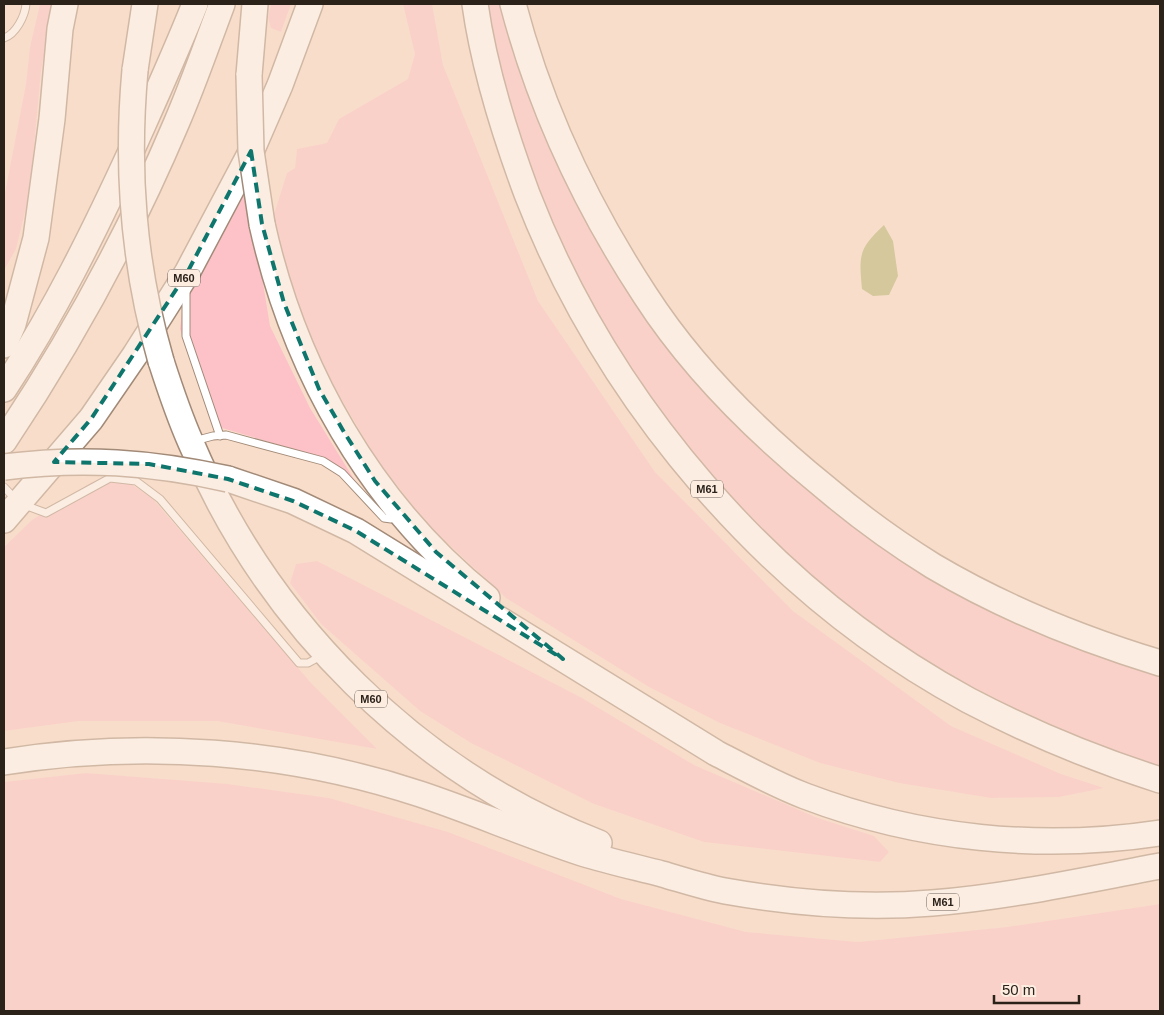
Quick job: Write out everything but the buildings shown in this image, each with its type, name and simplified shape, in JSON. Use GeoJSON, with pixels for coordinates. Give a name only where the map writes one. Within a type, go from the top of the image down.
{"type":"FeatureCollection","features":[{"type":"Feature","properties":{"kind":"highway"},"geometry":{"type":"LineString","coordinates":[[4,345],[13,324],[36,238],[52,119],[60,29],[65,4]]}},
{"type":"Feature","properties":{"kind":"highway","name":"M60"},"geometry":{"type":"LineString","coordinates":[[145,4],[134,70],[130,162],[134,218],[143,286],[161,361],[190,442],[228,518],[255,562],[276,593],[325,653],[376,704],[440,756],[492,790],[545,819],[723,890]]}},
{"type":"Feature","properties":{"kind":"highway"},"geometry":{"type":"LineString","coordinates":[[4,389],[54,306],[100,220],[176,54],[195,4]]}},
{"type":"Feature","properties":{"kind":"highway"},"geometry":{"type":"LineString","coordinates":[[4,441],[58,357],[121,241],[176,124],[222,4]]}},
{"type":"Feature","properties":{"kind":"highway"},"geometry":{"type":"LineString","coordinates":[[256,4],[249,75],[251,151],[262,224],[284,303],[320,389],[349,440],[375,480],[436,552],[466,581],[563,658]]}},
{"type":"Feature","properties":{"kind":"highway","name":"M60"},"geometry":{"type":"LineString","coordinates":[[9,503],[91,419],[135,355],[187,273],[250,154],[280,85],[310,4]]}},
{"type":"Feature","properties":{"kind":"highway","name":"M61"},"geometry":{"type":"LineString","coordinates":[[475,4],[480,39],[511,150],[538,221],[560,271],[616,369],[685,465],[721,505],[775,558],[823,601],[912,666],[968,700],[1069,747],[1160,780]]}},
{"type":"Feature","properties":{"kind":"highway"},"geometry":{"type":"LineString","coordinates":[[513,4],[535,76],[552,120],[598,216],[645,296],[685,348],[746,417],[795,464],[841,501],[890,538],[932,565],[990,597],[1045,622],[1108,647],[1160,663]]}},
{"type":"Feature","properties":{"kind":"highway"},"geometry":{"type":"LineString","coordinates":[[4,467],[50,462],[124,462],[170,467],[228,479],[294,501],[356,531],[716,753],[804,796],[916,828],[1009,840],[1065,841],[1119,838],[1160,832]]}},
{"type":"Feature","properties":{"kind":"highway"},"geometry":{"type":"LineString","coordinates":[[4,762],[33,757],[136,750],[240,756],[303,765],[365,778],[417,793],[582,853],[723,890]]}},
{"type":"Feature","properties":{"kind":"highway","name":"M61"},"geometry":{"type":"LineString","coordinates":[[723,890],[833,904],[928,904],[1018,892],[1160,866]]}},
{"type":"Feature","properties":{"kind":"lane"},"geometry":{"type":"LineString","coordinates":[[4,38],[9,36],[25,15],[26,4]]}},
{"type":"Feature","properties":{"kind":"lane"},"geometry":{"type":"LineString","coordinates":[[187,273],[186,336],[220,436]]}},
{"type":"Feature","properties":{"kind":"lane"},"geometry":{"type":"LineString","coordinates":[[190,442],[226,435],[323,461],[342,473],[384,518],[391,519],[404,516]]}},
{"type":"Feature","properties":{"kind":"lane"},"geometry":{"type":"LineString","coordinates":[[9,503],[46,513],[110,478],[136,481],[160,499],[298,663],[308,663],[325,653]]}},
{"type":"Feature","properties":{"kind":"highlighted area"},"geometry":{"type":"Polygon","coordinates":[[[251,151],[262,224],[284,303],[319,389],[344,432],[375,481],[436,552],[563,659],[356,531],[293,501],[228,479],[149,464],[54,462],[91,419],[187,273],[251,151]]]}},
{"type":"Feature","properties":{"kind":"shaded area"},"geometry":{"type":"Polygon","coordinates":[[[40,4],[53,4],[41,71],[31,179],[16,249],[4,270],[4,198],[26,84],[30,47],[40,4]]]}},
{"type":"Feature","properties":{"kind":"shaded area"},"geometry":{"type":"Polygon","coordinates":[[[271,4],[291,4],[281,32],[271,28],[268,18],[271,4]]]}},
{"type":"Feature","properties":{"kind":"shaded area"},"geometry":{"type":"Polygon","coordinates":[[[403,4],[432,4],[443,65],[538,301],[655,472],[793,611],[951,726],[1061,774],[1104,788],[1059,797],[991,798],[899,783],[820,763],[720,723],[649,687],[506,598],[426,523],[375,457],[314,352],[270,227],[287,173],[295,168],[297,149],[327,143],[339,119],[408,79],[415,54],[403,4]]]}},
{"type":"Feature","properties":{"kind":"shaded area"},"geometry":{"type":"Polygon","coordinates":[[[482,4],[506,4],[589,219],[827,502],[1160,671],[1160,773],[966,689],[864,623],[777,550],[710,480],[644,396],[593,316],[523,160],[482,4]]]}},
{"type":"Feature","properties":{"kind":"shaded area"},"geometry":{"type":"Polygon","coordinates":[[[245,193],[259,259],[270,326],[310,408],[373,510],[323,458],[212,425],[180,329],[183,304],[245,193]]]}},
{"type":"Feature","properties":{"kind":"shaded area"},"geometry":{"type":"Polygon","coordinates":[[[884,225],[893,241],[898,276],[889,295],[873,296],[862,289],[862,254],[869,240],[884,225]]]}},
{"type":"Feature","properties":{"kind":"shaded area"},"geometry":{"type":"Polygon","coordinates":[[[124,479],[153,499],[311,683],[377,749],[217,721],[79,721],[4,731],[4,547],[32,520],[92,482],[124,479]]]}},
{"type":"Feature","properties":{"kind":"shaded area"},"geometry":{"type":"Polygon","coordinates":[[[317,561],[582,698],[694,765],[818,818],[874,836],[889,852],[880,862],[704,842],[594,804],[471,743],[420,711],[321,624],[290,583],[296,564],[317,561]]]}},
{"type":"Feature","properties":{"kind":"shaded area"},"geometry":{"type":"Polygon","coordinates":[[[86,773],[228,784],[329,798],[448,832],[621,899],[746,932],[858,942],[1007,927],[1160,904],[1160,1011],[4,1011],[4,782],[86,773]]]}}]}
